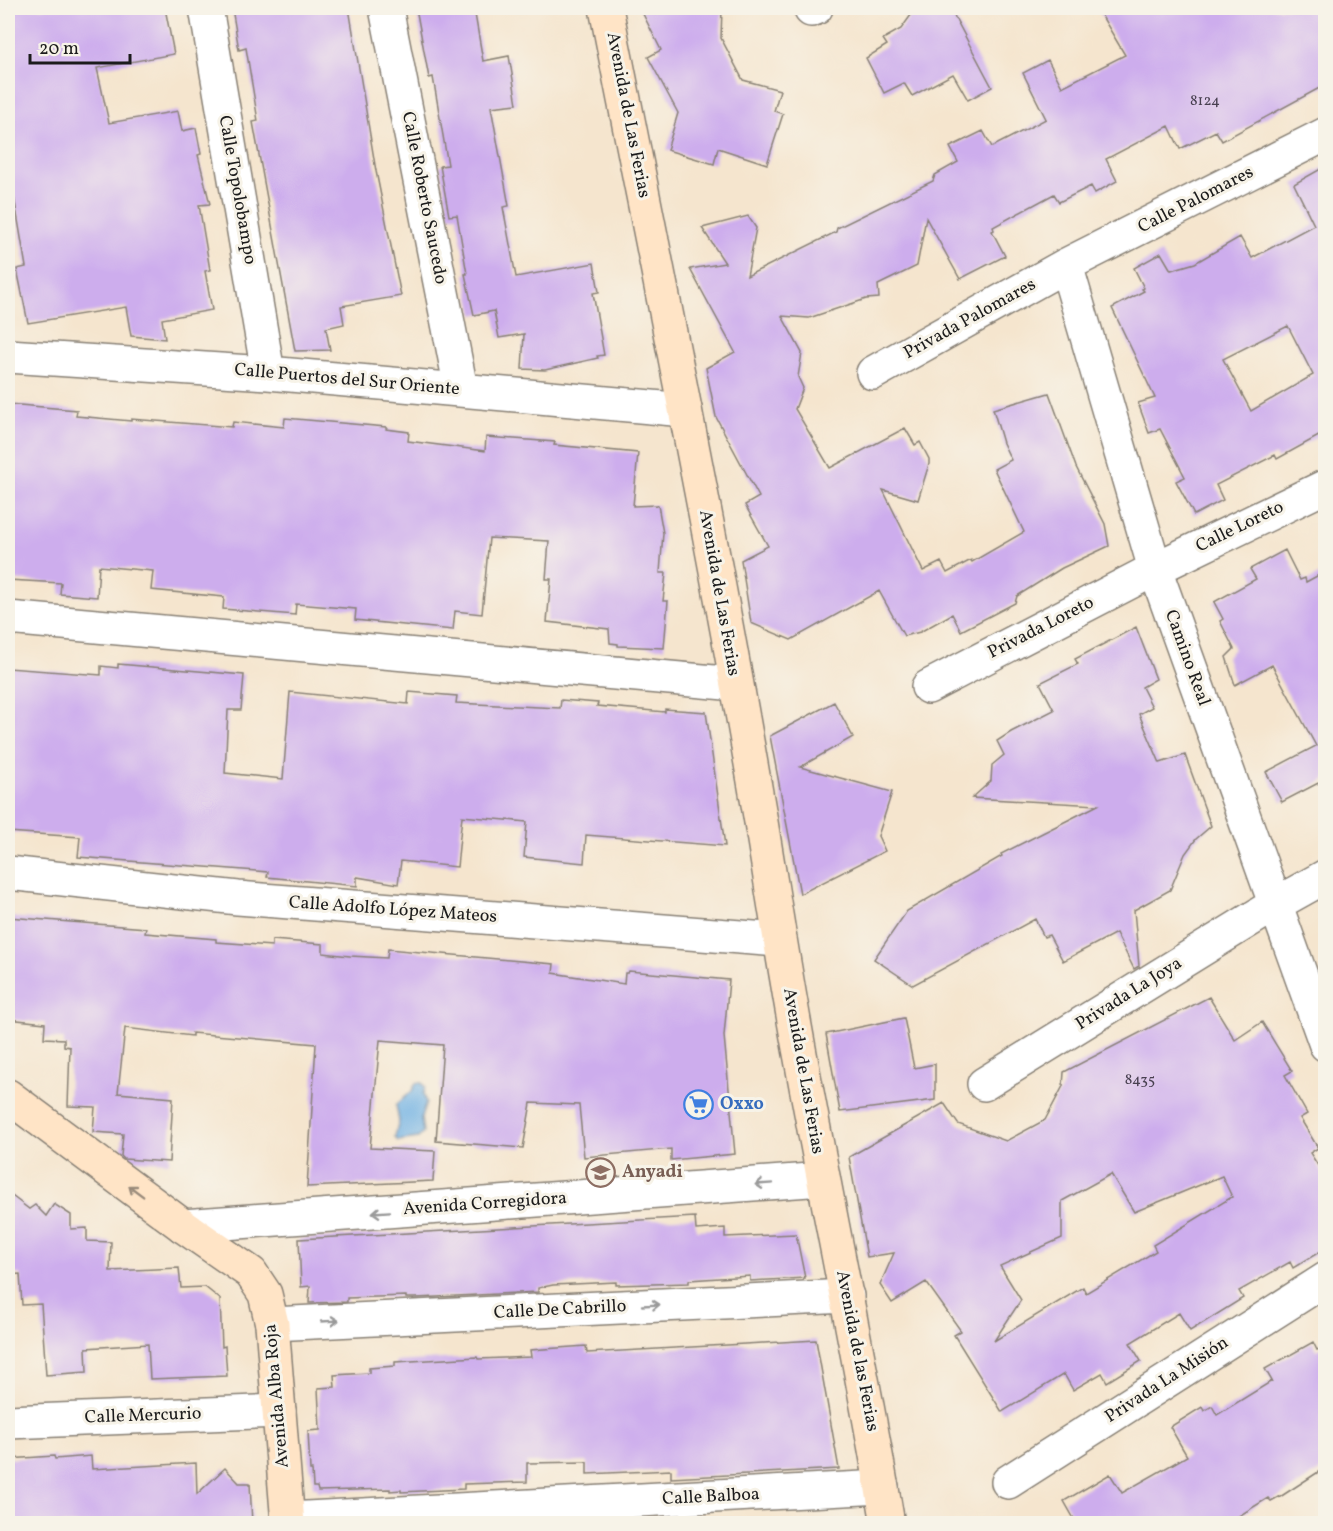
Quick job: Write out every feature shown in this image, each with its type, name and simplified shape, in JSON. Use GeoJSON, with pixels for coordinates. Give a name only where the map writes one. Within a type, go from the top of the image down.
{"type":"FeatureCollection","features":[{"type":"Feature","properties":{"kind":"main road","name":"Avenida de Las Ferias"},"geometry":{"type":"LineString","coordinates":[[606,8],[686,410],[823,1179]]}},
{"type":"Feature","properties":{"kind":"main road"},"geometry":{"type":"LineString","coordinates":[[8,1096],[183,1226]]}},
{"type":"Feature","properties":{"kind":"main road","name":"Avenida de las Ferias"},"geometry":{"type":"LineString","coordinates":[[823,1179],[847,1296],[888,1524]]}},
{"type":"Feature","properties":{"kind":"main road","name":"Avenida Alba Roja"},"geometry":{"type":"LineString","coordinates":[[183,1226],[250,1273],[265,1294],[272,1324],[288,1521]]}},
{"type":"Feature","properties":{"kind":"street","name":"Calle Topolobampo"},"geometry":{"type":"LineString","coordinates":[[206,8],[268,374]]}},
{"type":"Feature","properties":{"kind":"street","name":"Calle Roberto Saucedo"},"geometry":{"type":"LineString","coordinates":[[386,8],[461,389]]}},
{"type":"Feature","properties":{"kind":"street","name":"Calle Palomares"},"geometry":{"type":"LineString","coordinates":[[1066,266],[1326,134]]}},
{"type":"Feature","properties":{"kind":"street","name":"Privada Palomares"},"geometry":{"type":"LineString","coordinates":[[873,373],[1066,266]]}},
{"type":"Feature","properties":{"kind":"street","name":"Camino Real"},"geometry":{"type":"LineString","coordinates":[[1066,266],[1155,569],[1326,1045]]}},
{"type":"Feature","properties":{"kind":"street","name":"Calle Puertos del Sur Oriente"},"geometry":{"type":"LineString","coordinates":[[8,352],[686,410]]}},
{"type":"Feature","properties":{"kind":"street","name":"Calle Loreto"},"geometry":{"type":"LineString","coordinates":[[1155,569],[1326,486]]}},
{"type":"Feature","properties":{"kind":"street","name":"Privada Loreto"},"geometry":{"type":"LineString","coordinates":[[928,687],[1155,569]]}},
{"type":"Feature","properties":{"kind":"street"},"geometry":{"type":"LineString","coordinates":[[8,618],[736,684]]}},
{"type":"Feature","properties":{"kind":"street","name":"Calle Adolfo López Mateos"},"geometry":{"type":"LineString","coordinates":[[8,873],[250,899],[779,940]]}},
{"type":"Feature","properties":{"kind":"street","name":"Privada La Joya"},"geometry":{"type":"LineString","coordinates":[[984,1084],[1274,904],[1326,876]]}},
{"type":"Feature","properties":{"kind":"street","name":"Avenida Corregidora"},"geometry":{"type":"LineString","coordinates":[[183,1226],[823,1179]]}},
{"type":"Feature","properties":{"kind":"street","name":"Privada La Misión"},"geometry":{"type":"LineString","coordinates":[[1008,1482],[1326,1279]]}},
{"type":"Feature","properties":{"kind":"street","name":"Calle De Cabrillo"},"geometry":{"type":"LineString","coordinates":[[272,1324],[847,1296]]}},
{"type":"Feature","properties":{"kind":"street","name":"Calle Mercurio"},"geometry":{"type":"LineString","coordinates":[[8,1422],[279,1411]]}},
{"type":"Feature","properties":{"kind":"street","name":"Calle Balboa"},"geometry":{"type":"LineString","coordinates":[[288,1521],[882,1487]]}},
{"type":"Feature","properties":{"kind":"water"},"geometry":{"type":"Polygon","coordinates":[[[416,1083],[422,1083],[425,1087],[423,1094],[426,1103],[421,1118],[423,1133],[418,1138],[398,1141],[395,1137],[399,1121],[396,1105],[412,1091],[416,1083]]]}},
{"type":"Feature","properties":{"kind":"building"},"geometry":{"type":"Polygon","coordinates":[[[8,8],[165,8],[174,54],[97,68],[109,123],[178,111],[182,131],[196,128],[201,154],[198,155],[210,204],[199,205],[210,270],[205,271],[212,310],[162,319],[165,339],[131,336],[126,307],[28,323],[17,269],[26,267],[8,161],[8,8]]]}},
{"type":"Feature","properties":{"kind":"building"},"geometry":{"type":"Polygon","coordinates":[[[232,8],[349,8],[376,171],[401,296],[341,306],[344,324],[326,328],[330,350],[295,351],[253,122],[258,121],[246,48],[239,50],[232,8]]]}},
{"type":"Feature","properties":{"kind":"building"},"geometry":{"type":"Polygon","coordinates":[[[416,8],[474,8],[483,61],[509,56],[517,104],[491,107],[509,206],[503,207],[516,277],[594,263],[599,292],[593,293],[604,355],[545,370],[522,369],[524,334],[499,338],[494,311],[474,315],[465,274],[467,274],[457,215],[449,216],[440,166],[448,165],[433,77],[429,78],[416,8]]]}},
{"type":"Feature","properties":{"kind":"building"},"geometry":{"type":"Polygon","coordinates":[[[640,8],[722,8],[721,38],[743,80],[780,90],[774,111],[783,114],[767,164],[718,148],[714,164],[667,150],[678,113],[648,57],[661,50],[640,8]]]}},
{"type":"Feature","properties":{"kind":"building"},"geometry":{"type":"Polygon","coordinates":[[[942,8],[950,8],[992,87],[968,100],[953,74],[912,96],[904,83],[884,93],[866,58],[887,45],[883,39],[901,29],[914,11],[925,16],[942,8]]]}},
{"type":"Feature","properties":{"kind":"building"},"geometry":{"type":"Polygon","coordinates":[[[1097,8],[1318,8],[1325,21],[1325,85],[1222,141],[1216,131],[1180,149],[1169,126],[1106,159],[1117,181],[1095,193],[1091,186],[1059,202],[1054,194],[993,227],[992,231],[1005,256],[960,279],[926,218],[917,266],[878,285],[879,298],[866,299],[809,318],[782,316],[802,353],[798,377],[803,388],[795,409],[830,468],[905,428],[915,445],[920,442],[929,459],[929,464],[918,500],[883,490],[923,571],[941,562],[947,573],[971,560],[972,562],[1024,532],[994,469],[1011,460],[1003,443],[993,409],[1049,393],[1076,467],[1105,524],[1109,546],[1062,568],[1017,596],[1015,603],[961,631],[952,614],[920,632],[904,636],[879,591],[791,640],[751,623],[741,560],[768,546],[745,505],[759,497],[716,417],[706,368],[735,352],[690,269],[725,263],[702,228],[748,216],[756,228],[747,276],[836,232],[837,228],[933,181],[935,175],[958,162],[950,147],[983,131],[992,147],[1046,119],[1023,73],[1048,60],[1062,87],[1125,55],[1097,8]]]}},
{"type":"Feature","properties":{"kind":"building"},"geometry":{"type":"Polygon","coordinates":[[[1326,166],[1326,432],[1277,459],[1275,455],[1216,485],[1223,500],[1194,515],[1176,481],[1185,477],[1160,429],[1149,433],[1138,403],[1155,398],[1112,308],[1144,291],[1134,268],[1161,253],[1171,270],[1195,263],[1240,237],[1252,258],[1314,225],[1294,184],[1326,166]],[[1288,326],[1223,359],[1251,411],[1313,375],[1288,326]]]}},
{"type":"Feature","properties":{"kind":"building"},"geometry":{"type":"Polygon","coordinates":[[[8,404],[77,410],[76,416],[131,421],[131,419],[232,427],[233,422],[284,427],[285,418],[386,427],[386,429],[409,432],[408,441],[485,451],[486,437],[555,442],[554,445],[638,453],[633,506],[658,505],[663,533],[660,573],[666,573],[663,601],[668,601],[664,648],[618,646],[618,644],[610,643],[609,629],[547,622],[551,579],[546,579],[549,541],[489,538],[482,614],[455,611],[453,630],[355,620],[356,609],[296,604],[295,615],[223,609],[224,597],[151,590],[153,571],[99,566],[97,597],[60,594],[61,583],[8,580],[8,404]]]}},
{"type":"Feature","properties":{"kind":"building"},"geometry":{"type":"Polygon","coordinates":[[[1285,550],[1300,580],[1305,578],[1306,582],[1326,571],[1326,779],[1282,802],[1266,772],[1316,746],[1272,665],[1235,685],[1226,657],[1234,649],[1220,621],[1223,619],[1214,602],[1256,579],[1250,569],[1285,550]]]}},
{"type":"Feature","properties":{"kind":"building"},"geometry":{"type":"Polygon","coordinates":[[[1136,627],[1156,679],[1142,687],[1152,707],[1139,714],[1160,763],[1185,755],[1211,826],[1196,839],[1185,854],[1170,890],[1134,910],[1139,966],[1134,969],[1116,933],[1063,961],[1049,935],[1044,937],[1035,919],[913,985],[874,959],[907,911],[1002,856],[1001,854],[1098,805],[972,798],[991,781],[992,765],[1004,755],[997,741],[1054,710],[1040,683],[1078,664],[1075,659],[1136,627]]]}},
{"type":"Feature","properties":{"kind":"building"},"geometry":{"type":"Polygon","coordinates":[[[118,664],[244,675],[241,710],[228,710],[225,773],[283,779],[290,692],[408,704],[409,692],[457,696],[456,703],[560,708],[561,700],[598,703],[597,706],[665,712],[665,709],[706,712],[725,846],[586,835],[584,863],[524,857],[527,822],[462,816],[457,867],[401,861],[398,884],[357,877],[357,886],[267,877],[268,872],[78,857],[80,837],[8,832],[8,668],[101,675],[101,666],[118,668],[118,664]]]}},
{"type":"Feature","properties":{"kind":"building"},"geometry":{"type":"Polygon","coordinates":[[[834,702],[853,737],[800,767],[892,792],[878,836],[885,851],[800,894],[770,736],[834,702]]]}},
{"type":"Feature","properties":{"kind":"building"},"geometry":{"type":"Polygon","coordinates":[[[8,917],[146,928],[145,933],[216,939],[216,942],[272,946],[272,940],[323,944],[323,953],[350,956],[387,958],[388,949],[554,964],[553,973],[624,984],[625,973],[629,971],[729,980],[724,1036],[735,1154],[671,1160],[671,1149],[584,1157],[579,1105],[531,1103],[523,1148],[436,1141],[443,1045],[380,1040],[370,1148],[435,1151],[433,1181],[307,1187],[316,1044],[192,1033],[192,1036],[125,1028],[118,1093],[173,1098],[169,1162],[124,1159],[121,1156],[123,1134],[93,1132],[95,1107],[68,1106],[70,1047],[64,1046],[64,1039],[44,1038],[45,1023],[8,1019],[8,917]]]}},
{"type":"Feature","properties":{"kind":"building"},"geometry":{"type":"Polygon","coordinates":[[[1209,997],[1235,1040],[1262,1022],[1292,1071],[1285,1075],[1307,1114],[1300,1118],[1318,1148],[1310,1153],[1326,1178],[1326,1248],[1293,1268],[1290,1262],[1239,1291],[1243,1298],[1190,1331],[1179,1313],[1130,1343],[1141,1361],[1107,1382],[1102,1373],[1073,1390],[1064,1374],[1002,1412],[954,1335],[961,1331],[926,1282],[892,1303],[880,1285],[894,1253],[867,1257],[849,1157],[944,1103],[958,1124],[1006,1141],[1045,1120],[1063,1086],[1064,1072],[1209,997]],[[1111,1174],[1062,1201],[1062,1238],[1000,1266],[1021,1300],[994,1341],[1083,1287],[1086,1293],[1156,1251],[1153,1245],[1232,1197],[1222,1176],[1134,1212],[1111,1174]]]}},
{"type":"Feature","properties":{"kind":"building"},"geometry":{"type":"Polygon","coordinates":[[[904,1018],[914,1068],[935,1064],[935,1100],[840,1112],[826,1034],[904,1018]]]}},
{"type":"Feature","properties":{"kind":"building"},"geometry":{"type":"Polygon","coordinates":[[[8,1193],[29,1209],[35,1205],[46,1216],[54,1204],[71,1215],[71,1229],[87,1228],[87,1241],[111,1242],[110,1271],[179,1268],[181,1288],[205,1287],[220,1299],[222,1347],[225,1346],[227,1376],[150,1379],[148,1344],[86,1348],[87,1372],[46,1375],[41,1304],[22,1305],[20,1274],[8,1275],[8,1193]]]}},
{"type":"Feature","properties":{"kind":"building"},"geometry":{"type":"Polygon","coordinates":[[[695,1217],[696,1230],[725,1228],[725,1237],[796,1234],[805,1278],[750,1281],[750,1276],[689,1280],[689,1283],[616,1285],[616,1282],[553,1285],[538,1288],[538,1292],[416,1298],[406,1298],[406,1296],[347,1298],[347,1302],[309,1303],[310,1286],[301,1287],[299,1239],[695,1217]]]}},
{"type":"Feature","properties":{"kind":"building"},"geometry":{"type":"Polygon","coordinates":[[[816,1340],[839,1469],[671,1478],[671,1470],[587,1474],[587,1462],[527,1463],[527,1482],[464,1484],[464,1489],[401,1492],[401,1490],[390,1491],[390,1489],[318,1491],[317,1487],[313,1487],[308,1431],[320,1430],[318,1388],[335,1387],[334,1375],[369,1373],[369,1368],[395,1366],[395,1362],[477,1357],[478,1359],[531,1357],[530,1350],[586,1346],[587,1353],[816,1340]]]}},
{"type":"Feature","properties":{"kind":"building"},"geometry":{"type":"Polygon","coordinates":[[[1313,1342],[1317,1350],[1326,1346],[1326,1467],[1280,1497],[1271,1501],[1268,1498],[1226,1524],[1077,1524],[1064,1501],[1110,1474],[1122,1493],[1187,1456],[1170,1427],[1202,1407],[1204,1411],[1212,1406],[1217,1415],[1272,1381],[1265,1369],[1313,1342]]]}},
{"type":"Feature","properties":{"kind":"building"},"geometry":{"type":"Polygon","coordinates":[[[54,1456],[55,1459],[91,1456],[92,1469],[196,1463],[197,1494],[225,1468],[239,1483],[250,1483],[252,1524],[8,1524],[8,1459],[54,1456]]]}},
{"type":"Feature","properties":{"kind":"place","name":"Oxxo"},"geometry":{"type":"Point","coordinates":[699,1104]}},
{"type":"Feature","properties":{"kind":"place","name":"Anyadi"},"geometry":{"type":"Point","coordinates":[601,1172]}}]}
